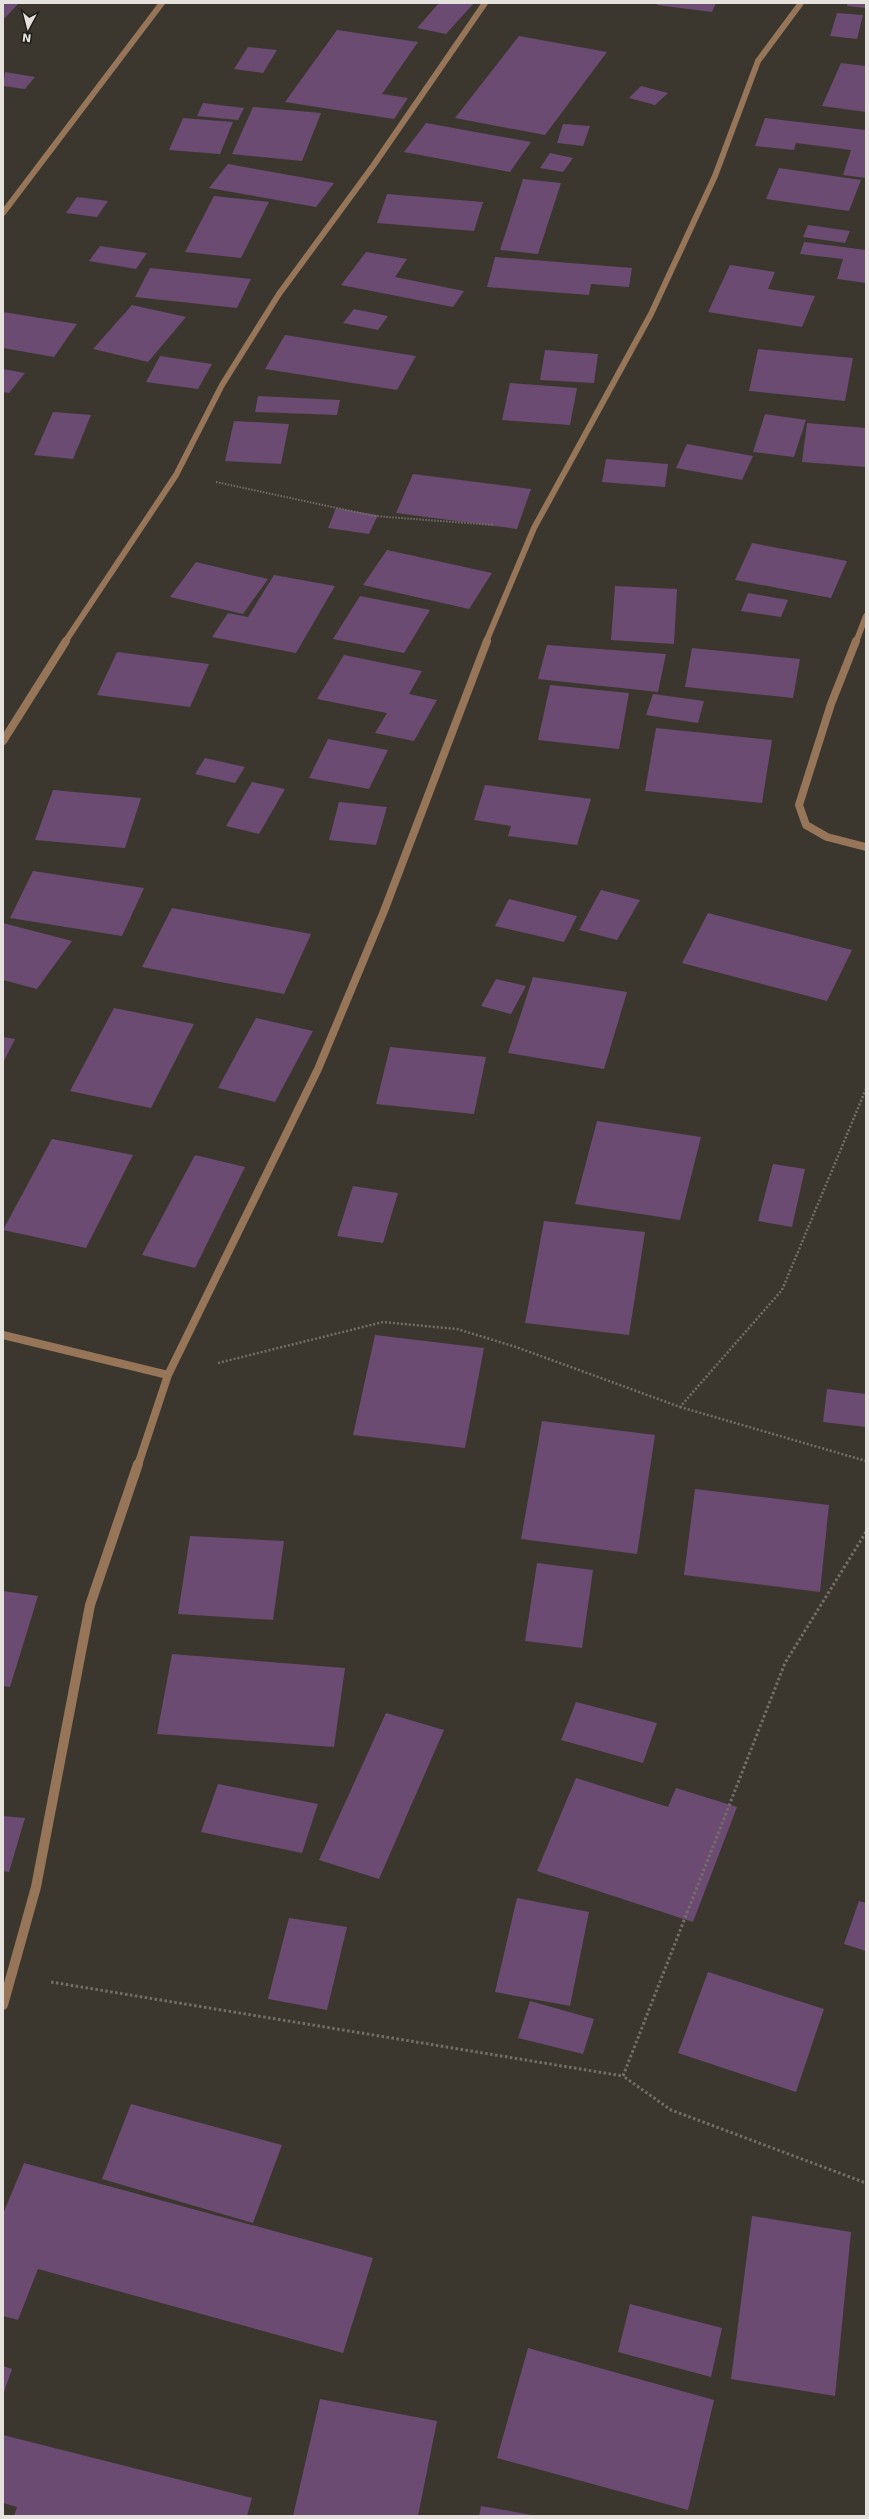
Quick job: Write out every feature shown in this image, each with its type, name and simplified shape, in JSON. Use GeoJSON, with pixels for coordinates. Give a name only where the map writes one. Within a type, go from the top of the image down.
{"type":"FeatureCollection","features":[{"type":"Feature","properties":{"kind":"street"},"geometry":{"type":"LineString","coordinates":[[3,213],[162,3]]}},
{"type":"Feature","properties":{"kind":"street"},"geometry":{"type":"LineString","coordinates":[[3,741],[99,588],[176,475],[222,384],[279,294],[373,166],[485,3]]}},
{"type":"Feature","properties":{"kind":"street"},"geometry":{"type":"LineString","coordinates":[[3,2005],[36,1886],[90,1605],[168,1375],[318,1069],[384,911],[478,662],[534,528],[651,314],[715,176],[758,61],[801,3]]}},
{"type":"Feature","properties":{"kind":"street"},"geometry":{"type":"LineString","coordinates":[[866,616],[831,704],[799,806],[806,825],[827,837],[866,847]]}},
{"type":"Feature","properties":{"kind":"street"},"geometry":{"type":"LineString","coordinates":[[3,1335],[168,1375]]}},
{"type":"Feature","properties":{"kind":"path"},"geometry":{"type":"LineString","coordinates":[[176,475],[374,516],[534,528]]}},
{"type":"Feature","properties":{"kind":"path"},"geometry":{"type":"LineString","coordinates":[[680,1407],[782,1290],[866,1089]]}},
{"type":"Feature","properties":{"kind":"path"},"geometry":{"type":"LineString","coordinates":[[168,1375],[383,1322],[457,1329],[516,1347],[680,1407],[866,1461]]}},
{"type":"Feature","properties":{"kind":"path"},"geometry":{"type":"LineString","coordinates":[[623,2076],[785,1663],[866,1532]]}},
{"type":"Feature","properties":{"kind":"path"},"geometry":{"type":"LineString","coordinates":[[11,1976],[623,2076],[671,2110],[866,2183]]}},
{"type":"Feature","properties":{"kind":"building"},"geometry":{"type":"Polygon","coordinates":[[[3,3],[19,3],[5,18],[3,17],[3,3]]]}},
{"type":"Feature","properties":{"kind":"building"},"geometry":{"type":"Polygon","coordinates":[[[439,3],[474,3],[446,34],[417,28],[439,3]]]}},
{"type":"Feature","properties":{"kind":"building"},"geometry":{"type":"Polygon","coordinates":[[[658,3],[716,3],[712,12],[657,5],[658,3]]]}},
{"type":"Feature","properties":{"kind":"building"},"geometry":{"type":"Polygon","coordinates":[[[848,3],[866,3],[866,8],[847,6],[848,3]]]}},
{"type":"Feature","properties":{"kind":"building"},"geometry":{"type":"Polygon","coordinates":[[[837,13],[863,15],[857,39],[830,36],[837,13]]]}},
{"type":"Feature","properties":{"kind":"building"},"geometry":{"type":"Polygon","coordinates":[[[337,30],[418,42],[382,94],[408,98],[394,119],[285,102],[337,30]]]}},
{"type":"Feature","properties":{"kind":"building"},"geometry":{"type":"Polygon","coordinates":[[[519,36],[607,52],[545,135],[455,118],[519,36]]]}},
{"type":"Feature","properties":{"kind":"building"},"geometry":{"type":"Polygon","coordinates":[[[248,47],[277,50],[263,73],[234,69],[248,47]]]}},
{"type":"Feature","properties":{"kind":"building"},"geometry":{"type":"Polygon","coordinates":[[[841,63],[866,66],[866,112],[822,106],[841,63]]]}},
{"type":"Feature","properties":{"kind":"building"},"geometry":{"type":"Polygon","coordinates":[[[5,72],[35,77],[25,89],[3,86],[5,72]]]}},
{"type":"Feature","properties":{"kind":"building"},"geometry":{"type":"Polygon","coordinates":[[[641,86],[668,93],[655,105],[629,98],[641,86]]]}},
{"type":"Feature","properties":{"kind":"building"},"geometry":{"type":"Polygon","coordinates":[[[203,103],[244,108],[238,120],[197,116],[203,103]]]}},
{"type":"Feature","properties":{"kind":"building"},"geometry":{"type":"Polygon","coordinates":[[[253,107],[321,113],[302,161],[232,154],[253,107]]]}},
{"type":"Feature","properties":{"kind":"building"},"geometry":{"type":"Polygon","coordinates":[[[183,118],[233,122],[220,154],[169,150],[183,118]]]}},
{"type":"Feature","properties":{"kind":"building"},"geometry":{"type":"Polygon","coordinates":[[[765,118],[866,130],[866,178],[843,175],[851,150],[796,143],[794,150],[755,146],[765,118]]]}},
{"type":"Feature","properties":{"kind":"building"},"geometry":{"type":"Polygon","coordinates":[[[426,123],[531,142],[510,172],[404,152],[426,123]]]}},
{"type":"Feature","properties":{"kind":"building"},"geometry":{"type":"Polygon","coordinates":[[[563,124],[590,126],[583,146],[557,143],[563,124]]]}},
{"type":"Feature","properties":{"kind":"building"},"geometry":{"type":"Polygon","coordinates":[[[550,153],[573,158],[563,172],[540,168],[550,153]]]}},
{"type":"Feature","properties":{"kind":"building"},"geometry":{"type":"Polygon","coordinates":[[[228,164],[334,183],[316,207],[209,188],[228,164]]]}},
{"type":"Feature","properties":{"kind":"building"},"geometry":{"type":"Polygon","coordinates":[[[779,168],[861,180],[849,211],[766,199],[779,168]]]}},
{"type":"Feature","properties":{"kind":"building"},"geometry":{"type":"Polygon","coordinates":[[[523,179],[561,183],[538,254],[500,250],[523,179]]]}},
{"type":"Feature","properties":{"kind":"building"},"geometry":{"type":"Polygon","coordinates":[[[387,194],[483,202],[474,231],[377,223],[387,194]]]}},
{"type":"Feature","properties":{"kind":"building"},"geometry":{"type":"Polygon","coordinates":[[[214,196],[269,202],[241,258],[185,252],[214,196]]]}},
{"type":"Feature","properties":{"kind":"building"},"geometry":{"type":"Polygon","coordinates":[[[77,197],[108,201],[97,217],[66,213],[77,197]]]}},
{"type":"Feature","properties":{"kind":"building"},"geometry":{"type":"Polygon","coordinates":[[[808,225],[850,231],[845,243],[803,237],[808,225]]]}},
{"type":"Feature","properties":{"kind":"building"},"geometry":{"type":"Polygon","coordinates":[[[804,242],[866,250],[866,283],[837,279],[843,259],[800,254],[804,242]]]}},
{"type":"Feature","properties":{"kind":"building"},"geometry":{"type":"Polygon","coordinates":[[[100,246],[147,253],[136,269],[89,261],[100,246]]]}},
{"type":"Feature","properties":{"kind":"building"},"geometry":{"type":"Polygon","coordinates":[[[366,252],[407,259],[395,277],[464,291],[453,307],[341,285],[366,252]]]}},
{"type":"Feature","properties":{"kind":"building"},"geometry":{"type":"Polygon","coordinates":[[[495,257],[632,268],[629,287],[591,284],[589,295],[487,287],[495,257]]]}},
{"type":"Feature","properties":{"kind":"building"},"geometry":{"type":"Polygon","coordinates":[[[730,265],[775,272],[768,289],[815,296],[802,327],[708,312],[730,265]]]}},
{"type":"Feature","properties":{"kind":"building"},"geometry":{"type":"Polygon","coordinates":[[[150,268],[251,279],[237,308],[135,297],[150,268]]]}},
{"type":"Feature","properties":{"kind":"building"},"geometry":{"type":"Polygon","coordinates":[[[132,305],[186,317],[148,362],[93,349],[132,305]]]}},
{"type":"Feature","properties":{"kind":"building"},"geometry":{"type":"Polygon","coordinates":[[[354,309],[388,316],[378,330],[343,323],[354,309]]]}},
{"type":"Feature","properties":{"kind":"building"},"geometry":{"type":"Polygon","coordinates":[[[3,312],[77,324],[54,357],[3,348],[3,312]]]}},
{"type":"Feature","properties":{"kind":"building"},"geometry":{"type":"Polygon","coordinates":[[[285,335],[416,356],[397,390],[265,369],[285,335]]]}},
{"type":"Feature","properties":{"kind":"building"},"geometry":{"type":"Polygon","coordinates":[[[758,349],[853,358],[845,401],[749,391],[758,349]]]}},
{"type":"Feature","properties":{"kind":"building"},"geometry":{"type":"Polygon","coordinates":[[[545,350],[598,354],[594,383],[540,380],[545,350]]]}},
{"type":"Feature","properties":{"kind":"building"},"geometry":{"type":"Polygon","coordinates":[[[160,356],[212,364],[198,389],[146,382],[160,356]]]}},
{"type":"Feature","properties":{"kind":"building"},"geometry":{"type":"Polygon","coordinates":[[[3,369],[25,373],[9,393],[3,392],[3,369]]]}},
{"type":"Feature","properties":{"kind":"building"},"geometry":{"type":"Polygon","coordinates":[[[510,383],[577,388],[570,425],[502,420],[510,383]]]}},
{"type":"Feature","properties":{"kind":"building"},"geometry":{"type":"Polygon","coordinates":[[[258,396],[340,400],[337,415],[255,412],[258,396]]]}},
{"type":"Feature","properties":{"kind":"building"},"geometry":{"type":"Polygon","coordinates":[[[53,412],[91,415],[73,459],[34,455],[53,412]]]}},
{"type":"Feature","properties":{"kind":"building"},"geometry":{"type":"Polygon","coordinates":[[[765,414],[806,420],[794,457],[753,452],[765,414]]]}},
{"type":"Feature","properties":{"kind":"building"},"geometry":{"type":"Polygon","coordinates":[[[234,421],[289,424],[281,464],[225,461],[234,421]]]}},
{"type":"Feature","properties":{"kind":"building"},"geometry":{"type":"Polygon","coordinates":[[[807,423],[866,428],[866,467],[802,462],[807,423]]]}},
{"type":"Feature","properties":{"kind":"building"},"geometry":{"type":"Polygon","coordinates":[[[687,444],[753,456],[742,480],[676,468],[687,444]]]}},
{"type":"Feature","properties":{"kind":"building"},"geometry":{"type":"Polygon","coordinates":[[[606,459],[668,464],[665,487],[602,482],[606,459]]]}},
{"type":"Feature","properties":{"kind":"building"},"geometry":{"type":"Polygon","coordinates":[[[413,474],[531,489],[517,529],[396,513],[413,474]]]}},
{"type":"Feature","properties":{"kind":"building"},"geometry":{"type":"Polygon","coordinates":[[[336,508],[378,515],[369,534],[328,528],[336,508]]]}},
{"type":"Feature","properties":{"kind":"building"},"geometry":{"type":"Polygon","coordinates":[[[752,543],[847,561],[831,598],[735,580],[752,543]]]}},
{"type":"Feature","properties":{"kind":"building"},"geometry":{"type":"Polygon","coordinates":[[[387,550],[492,573],[469,609],[363,585],[387,550]]]}},
{"type":"Feature","properties":{"kind":"building"},"geometry":{"type":"Polygon","coordinates":[[[196,562],[268,579],[243,614],[170,597],[196,562]]]}},
{"type":"Feature","properties":{"kind":"building"},"geometry":{"type":"Polygon","coordinates":[[[274,575],[335,586],[296,653],[212,637],[228,613],[248,617],[274,575]]]}},
{"type":"Feature","properties":{"kind":"building"},"geometry":{"type":"Polygon","coordinates":[[[615,586],[677,589],[674,644],[611,640],[615,586]]]}},
{"type":"Feature","properties":{"kind":"building"},"geometry":{"type":"Polygon","coordinates":[[[748,593],[788,600],[781,617],[741,611],[748,593]]]}},
{"type":"Feature","properties":{"kind":"building"},"geometry":{"type":"Polygon","coordinates":[[[360,596],[430,610],[404,653],[333,639],[360,596]]]}},
{"type":"Feature","properties":{"kind":"building"},"geometry":{"type":"Polygon","coordinates":[[[547,645],[666,654],[658,692],[538,679],[547,645]]]}},
{"type":"Feature","properties":{"kind":"building"},"geometry":{"type":"Polygon","coordinates":[[[692,648],[800,659],[793,698],[685,687],[692,648]]]}},
{"type":"Feature","properties":{"kind":"building"},"geometry":{"type":"Polygon","coordinates":[[[117,652],[209,664],[190,707],[97,695],[117,652]]]}},
{"type":"Feature","properties":{"kind":"building"},"geometry":{"type":"Polygon","coordinates":[[[344,655],[422,671],[409,694],[437,700],[414,741],[375,733],[387,713],[317,699],[344,655]]]}},
{"type":"Feature","properties":{"kind":"building"},"geometry":{"type":"Polygon","coordinates":[[[550,685],[629,693],[619,749],[538,740],[550,685]]]}},
{"type":"Feature","properties":{"kind":"building"},"geometry":{"type":"Polygon","coordinates":[[[653,694],[704,701],[698,723],[646,715],[653,694]]]}},
{"type":"Feature","properties":{"kind":"building"},"geometry":{"type":"Polygon","coordinates":[[[656,728],[772,740],[762,803],[645,791],[656,728]]]}},
{"type":"Feature","properties":{"kind":"building"},"geometry":{"type":"Polygon","coordinates":[[[328,739],[388,750],[369,789],[309,778],[328,739]]]}},
{"type":"Feature","properties":{"kind":"building"},"geometry":{"type":"Polygon","coordinates":[[[205,758],[245,767],[235,783],[195,774],[205,758]]]}},
{"type":"Feature","properties":{"kind":"building"},"geometry":{"type":"Polygon","coordinates":[[[252,782],[285,789],[259,834],[226,826],[252,782]]]}},
{"type":"Feature","properties":{"kind":"building"},"geometry":{"type":"Polygon","coordinates":[[[485,785],[591,799],[577,845],[508,836],[511,826],[474,820],[485,785]]]}},
{"type":"Feature","properties":{"kind":"building"},"geometry":{"type":"Polygon","coordinates":[[[53,790],[141,798],[125,848],[35,840],[53,790]]]}},
{"type":"Feature","properties":{"kind":"building"},"geometry":{"type":"Polygon","coordinates":[[[339,802],[387,807],[376,845],[329,840],[339,802]]]}},
{"type":"Feature","properties":{"kind":"building"},"geometry":{"type":"Polygon","coordinates":[[[33,871],[144,888],[122,936],[10,918],[33,871]]]}},
{"type":"Feature","properties":{"kind":"building"},"geometry":{"type":"Polygon","coordinates":[[[601,890],[640,900],[617,940],[579,930],[601,890]]]}},
{"type":"Feature","properties":{"kind":"building"},"geometry":{"type":"Polygon","coordinates":[[[509,899],[577,916],[564,942],[495,926],[509,899]]]}},
{"type":"Feature","properties":{"kind":"building"},"geometry":{"type":"Polygon","coordinates":[[[172,908],[311,934],[284,994],[142,967],[172,908]]]}},
{"type":"Feature","properties":{"kind":"building"},"geometry":{"type":"Polygon","coordinates":[[[708,913],[852,950],[827,1001],[682,963],[708,913]]]}},
{"type":"Feature","properties":{"kind":"building"},"geometry":{"type":"Polygon","coordinates":[[[3,923],[72,941],[37,989],[3,980],[3,923]]]}},
{"type":"Feature","properties":{"kind":"building"},"geometry":{"type":"Polygon","coordinates":[[[533,977],[627,992],[604,1069],[508,1053],[533,977]]]}},
{"type":"Feature","properties":{"kind":"building"},"geometry":{"type":"Polygon","coordinates":[[[496,979],[526,986],[511,1014],[481,1006],[496,979]]]}},
{"type":"Feature","properties":{"kind":"building"},"geometry":{"type":"Polygon","coordinates":[[[114,1008],[194,1024],[151,1108],[70,1091],[114,1008]]]}},
{"type":"Feature","properties":{"kind":"building"},"geometry":{"type":"Polygon","coordinates":[[[256,1018],[313,1031],[275,1102],[218,1088],[256,1018]]]}},
{"type":"Feature","properties":{"kind":"building"},"geometry":{"type":"Polygon","coordinates":[[[3,1037],[15,1039],[3,1063],[3,1037]]]}},
{"type":"Feature","properties":{"kind":"building"},"geometry":{"type":"Polygon","coordinates":[[[390,1047],[486,1057],[474,1114],[376,1104],[390,1047]]]}},
{"type":"Feature","properties":{"kind":"building"},"geometry":{"type":"Polygon","coordinates":[[[597,1121],[701,1137],[680,1220],[575,1204],[597,1121]]]}},
{"type":"Feature","properties":{"kind":"building"},"geometry":{"type":"Polygon","coordinates":[[[52,1139],[133,1155],[86,1248],[3,1230],[52,1139]]]}},
{"type":"Feature","properties":{"kind":"building"},"geometry":{"type":"Polygon","coordinates":[[[195,1155],[245,1167],[195,1268],[142,1255],[195,1155]]]}},
{"type":"Feature","properties":{"kind":"building"},"geometry":{"type":"Polygon","coordinates":[[[773,1164],[805,1169],[792,1227],[758,1221],[773,1164]]]}},
{"type":"Feature","properties":{"kind":"building"},"geometry":{"type":"Polygon","coordinates":[[[353,1186],[398,1193],[383,1243],[337,1236],[353,1186]]]}},
{"type":"Feature","properties":{"kind":"building"},"geometry":{"type":"Polygon","coordinates":[[[544,1221],[645,1232],[629,1335],[525,1323],[544,1221]]]}},
{"type":"Feature","properties":{"kind":"building"},"geometry":{"type":"Polygon","coordinates":[[[375,1335],[484,1348],[465,1448],[353,1435],[375,1335]]]}},
{"type":"Feature","properties":{"kind":"building"},"geometry":{"type":"Polygon","coordinates":[[[827,1389],[866,1394],[866,1427],[823,1422],[827,1389]]]}},
{"type":"Feature","properties":{"kind":"building"},"geometry":{"type":"Polygon","coordinates":[[[542,1421],[655,1435],[637,1554],[521,1539],[542,1421]]]}},
{"type":"Feature","properties":{"kind":"building"},"geometry":{"type":"Polygon","coordinates":[[[695,1489],[829,1505],[820,1592],[684,1575],[695,1489]]]}},
{"type":"Feature","properties":{"kind":"building"},"geometry":{"type":"Polygon","coordinates":[[[190,1536],[284,1541],[273,1620],[178,1614],[190,1536]]]}},
{"type":"Feature","properties":{"kind":"building"},"geometry":{"type":"Polygon","coordinates":[[[537,1563],[593,1570],[582,1648],[525,1641],[537,1563]]]}},
{"type":"Feature","properties":{"kind":"building"},"geometry":{"type":"Polygon","coordinates":[[[3,1591],[38,1596],[10,1687],[3,1686],[3,1591]]]}},
{"type":"Feature","properties":{"kind":"building"},"geometry":{"type":"Polygon","coordinates":[[[172,1654],[345,1668],[334,1747],[157,1734],[172,1654]]]}},
{"type":"Feature","properties":{"kind":"building"},"geometry":{"type":"Polygon","coordinates":[[[576,1702],[657,1723],[643,1763],[561,1740],[576,1702]]]}},
{"type":"Feature","properties":{"kind":"building"},"geometry":{"type":"Polygon","coordinates":[[[386,1713],[444,1730],[379,1879],[319,1860],[386,1713]]]}},
{"type":"Feature","properties":{"kind":"building"},"geometry":{"type":"Polygon","coordinates":[[[576,1778],[668,1807],[676,1788],[737,1807],[693,1922],[537,1871],[576,1778]]]}},
{"type":"Feature","properties":{"kind":"building"},"geometry":{"type":"Polygon","coordinates":[[[218,1784],[318,1804],[302,1853],[201,1832],[218,1784]]]}},
{"type":"Feature","properties":{"kind":"building"},"geometry":{"type":"Polygon","coordinates":[[[3,1816],[25,1818],[9,1872],[3,1871],[3,1816]]]}},
{"type":"Feature","properties":{"kind":"building"},"geometry":{"type":"Polygon","coordinates":[[[517,1898],[589,1912],[570,2006],[495,1992],[517,1898]]]}},
{"type":"Feature","properties":{"kind":"building"},"geometry":{"type":"Polygon","coordinates":[[[859,1901],[866,1903],[866,1951],[844,1944],[859,1901]]]}},
{"type":"Feature","properties":{"kind":"building"},"geometry":{"type":"Polygon","coordinates":[[[289,1918],[347,1927],[327,2010],[268,1999],[289,1918]]]}},
{"type":"Feature","properties":{"kind":"building"},"geometry":{"type":"Polygon","coordinates":[[[708,1972],[824,2009],[796,2092],[678,2053],[708,1972]]]}},
{"type":"Feature","properties":{"kind":"building"},"geometry":{"type":"Polygon","coordinates":[[[530,2001],[594,2019],[583,2054],[518,2038],[530,2001]]]}},
{"type":"Feature","properties":{"kind":"building"},"geometry":{"type":"Polygon","coordinates":[[[131,2104],[282,2145],[253,2223],[102,2179],[131,2104]]]}},
{"type":"Feature","properties":{"kind":"building"},"geometry":{"type":"Polygon","coordinates":[[[24,2163],[373,2258],[343,2353],[38,2269],[18,2320],[3,2316],[3,2214],[24,2163]]]}},
{"type":"Feature","properties":{"kind":"building"},"geometry":{"type":"Polygon","coordinates":[[[752,2216],[851,2232],[835,2396],[731,2379],[752,2216]]]}},
{"type":"Feature","properties":{"kind":"building"},"geometry":{"type":"Polygon","coordinates":[[[630,2304],[722,2328],[711,2377],[618,2352],[630,2304]]]}},
{"type":"Feature","properties":{"kind":"building"},"geometry":{"type":"Polygon","coordinates":[[[528,2348],[714,2400],[688,2510],[497,2458],[528,2348]]]}},
{"type":"Feature","properties":{"kind":"building"},"geometry":{"type":"Polygon","coordinates":[[[3,2366],[12,2369],[3,2395],[3,2366]]]}},
{"type":"Feature","properties":{"kind":"building"},"geometry":{"type":"Polygon","coordinates":[[[320,2399],[437,2421],[418,2516],[293,2516],[320,2399]]]}},
{"type":"Feature","properties":{"kind":"building"},"geometry":{"type":"Polygon","coordinates":[[[3,2435],[252,2498],[247,2516],[14,2516],[17,2507],[3,2503],[3,2435]]]}},
{"type":"Feature","properties":{"kind":"building"},"geometry":{"type":"Polygon","coordinates":[[[481,2506],[532,2515],[532,2516],[479,2516],[481,2506]]]}}]}
